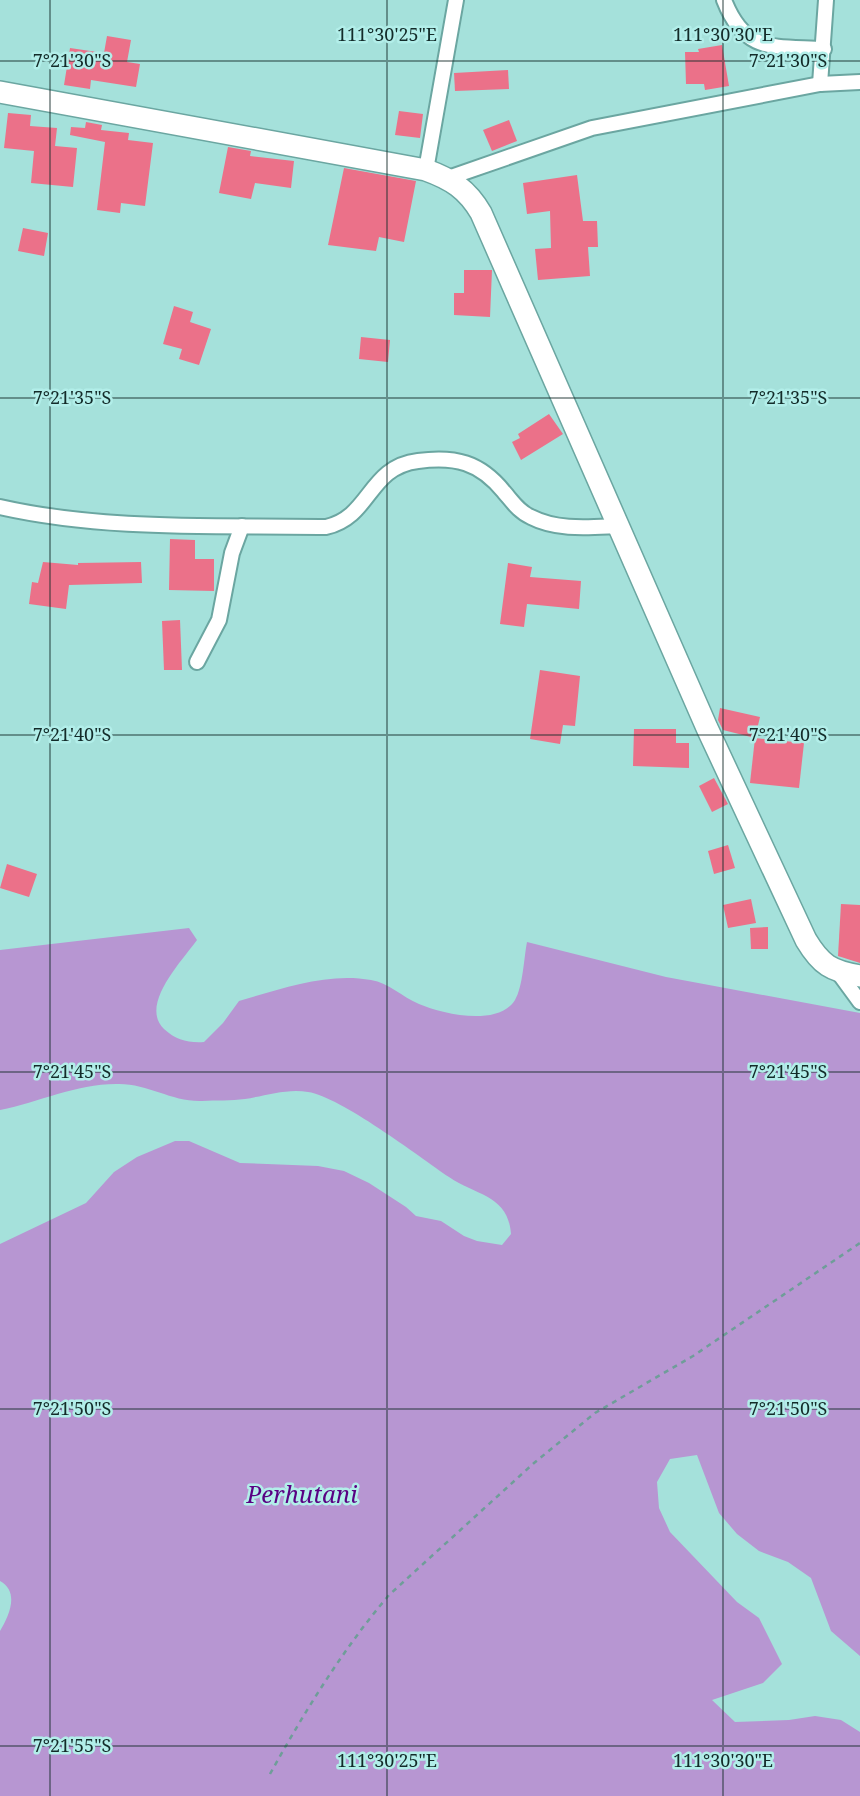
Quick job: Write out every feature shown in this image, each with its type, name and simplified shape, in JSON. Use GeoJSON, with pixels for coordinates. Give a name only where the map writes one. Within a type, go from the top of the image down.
{"type":"FeatureCollection","features":[{"type":"Feature","properties":{"kind":"street"},"geometry":{"type":"LineString","coordinates":[[426,170],[456,0]]}},
{"type":"Feature","properties":{"kind":"street"},"geometry":{"type":"LineString","coordinates":[[724,0],[740,31],[751,40],[764,45],[824,49]]}},
{"type":"Feature","properties":{"kind":"street"},"geometry":{"type":"LineString","coordinates":[[820,85],[826,0]]}},
{"type":"Feature","properties":{"kind":"street"},"geometry":{"type":"LineString","coordinates":[[448,178],[592,128],[820,85],[860,82]]}},
{"type":"Feature","properties":{"kind":"street"},"geometry":{"type":"LineString","coordinates":[[0,92],[426,170],[448,178],[468,194],[481,213],[707,728],[806,940],[825,965],[838,972],[860,976]]}},
{"type":"Feature","properties":{"kind":"street"},"geometry":{"type":"LineString","coordinates":[[0,508],[37,516],[144,523],[326,527],[340,524],[352,515],[386,472],[401,464],[453,461],[485,471],[516,508],[536,520],[565,526],[620,526]]}},
{"type":"Feature","properties":{"kind":"street"},"geometry":{"type":"LineString","coordinates":[[197,662],[219,620],[232,553],[242,526]]}},
{"type":"Feature","properties":{"kind":"street"},"geometry":{"type":"LineString","coordinates":[[838,972],[860,1002]]}},
{"type":"Feature","properties":{"kind":"path"},"geometry":{"type":"LineString","coordinates":[[270,1774],[300,1720],[363,1626],[389,1595],[524,1473],[595,1413],[684,1362],[860,1243]]}},
{"type":"Feature","properties":{"kind":"green space","name":"Perhutani"},"geometry":{"type":"Polygon","coordinates":[[[189,928],[197,940],[173,971],[156,1008],[164,1029],[182,1040],[193,1042],[204,1042],[223,1023],[239,1001],[304,983],[338,978],[378,982],[419,1004],[441,1011],[469,1016],[496,1013],[507,1008],[518,994],[527,942],[666,977],[860,1013],[860,1656],[831,1631],[811,1578],[788,1562],[759,1551],[737,1534],[719,1513],[697,1455],[670,1459],[657,1482],[659,1508],[670,1532],[737,1602],[759,1618],[782,1664],[763,1683],[712,1700],[735,1722],[815,1716],[841,1720],[860,1732],[860,1796],[0,1796],[0,1631],[7,1618],[11,1598],[10,1591],[0,1581],[0,1244],[86,1203],[114,1172],[137,1157],[175,1141],[189,1141],[240,1163],[318,1166],[344,1171],[369,1183],[416,1216],[441,1221],[477,1241],[502,1245],[511,1234],[504,1211],[489,1198],[449,1177],[340,1104],[308,1092],[284,1092],[240,1100],[191,1101],[119,1084],[74,1090],[0,1110],[0,950],[189,928]]]}},
{"type":"Feature","properties":{"kind":"building"},"geometry":{"type":"Polygon","coordinates":[[[107,36],[131,40],[127,62],[140,64],[136,87],[91,80],[90,89],[64,85],[70,48],[104,53],[107,36]]]}},
{"type":"Feature","properties":{"kind":"building"},"geometry":{"type":"Polygon","coordinates":[[[722,45],[729,86],[705,90],[704,84],[686,84],[685,52],[699,52],[698,49],[722,45]]]}},
{"type":"Feature","properties":{"kind":"building"},"geometry":{"type":"Polygon","coordinates":[[[508,70],[509,89],[455,91],[454,73],[508,70]]]}},
{"type":"Feature","properties":{"kind":"building"},"geometry":{"type":"Polygon","coordinates":[[[399,111],[423,114],[420,138],[395,135],[399,111]]]}},
{"type":"Feature","properties":{"kind":"building"},"geometry":{"type":"Polygon","coordinates":[[[8,113],[31,115],[30,126],[57,128],[55,146],[77,148],[73,187],[31,183],[34,151],[4,148],[8,113]]]}},
{"type":"Feature","properties":{"kind":"building"},"geometry":{"type":"Polygon","coordinates":[[[509,120],[517,141],[492,151],[483,130],[509,120]]]}},
{"type":"Feature","properties":{"kind":"building"},"geometry":{"type":"Polygon","coordinates":[[[86,122],[102,125],[101,130],[129,133],[128,140],[153,143],[145,206],[121,203],[120,213],[97,210],[105,142],[70,135],[71,127],[85,128],[86,122]]]}},
{"type":"Feature","properties":{"kind":"building"},"geometry":{"type":"Polygon","coordinates":[[[228,147],[251,151],[250,156],[294,161],[291,188],[255,183],[251,199],[219,193],[228,147]]]}},
{"type":"Feature","properties":{"kind":"building"},"geometry":{"type":"Polygon","coordinates":[[[344,168],[416,181],[404,242],[379,237],[376,251],[328,245],[344,168]]]}},
{"type":"Feature","properties":{"kind":"building"},"geometry":{"type":"Polygon","coordinates":[[[577,175],[583,221],[597,221],[598,247],[588,247],[590,276],[538,280],[535,249],[551,248],[550,211],[527,214],[523,183],[577,175]]]}},
{"type":"Feature","properties":{"kind":"building"},"geometry":{"type":"Polygon","coordinates":[[[23,228],[48,233],[44,256],[18,251],[23,228]]]}},
{"type":"Feature","properties":{"kind":"building"},"geometry":{"type":"Polygon","coordinates":[[[464,270],[492,270],[490,317],[454,315],[454,293],[464,293],[464,270]]]}},
{"type":"Feature","properties":{"kind":"building"},"geometry":{"type":"Polygon","coordinates":[[[174,306],[193,312],[190,322],[211,329],[199,365],[179,359],[182,349],[163,344],[174,306]]]}},
{"type":"Feature","properties":{"kind":"building"},"geometry":{"type":"Polygon","coordinates":[[[361,337],[390,340],[388,362],[359,359],[361,337]]]}},
{"type":"Feature","properties":{"kind":"building"},"geometry":{"type":"Polygon","coordinates":[[[549,414],[563,434],[521,460],[512,442],[520,438],[518,434],[549,414]]]}},
{"type":"Feature","properties":{"kind":"building"},"geometry":{"type":"Polygon","coordinates":[[[170,539],[195,540],[195,559],[214,559],[214,591],[169,590],[170,539]]]}},
{"type":"Feature","properties":{"kind":"building"},"geometry":{"type":"Polygon","coordinates":[[[43,562],[78,565],[141,562],[142,583],[69,585],[66,609],[29,604],[32,582],[38,583],[43,562]]]}},
{"type":"Feature","properties":{"kind":"building"},"geometry":{"type":"Polygon","coordinates":[[[508,563],[532,567],[530,577],[581,581],[579,609],[527,604],[524,627],[500,624],[508,563]]]}},
{"type":"Feature","properties":{"kind":"building"},"geometry":{"type":"Polygon","coordinates":[[[180,620],[182,670],[164,670],[162,621],[180,620]]]}},
{"type":"Feature","properties":{"kind":"building"},"geometry":{"type":"Polygon","coordinates":[[[540,670],[580,676],[575,726],[563,725],[560,744],[530,739],[540,670]]]}},
{"type":"Feature","properties":{"kind":"building"},"geometry":{"type":"Polygon","coordinates":[[[720,708],[760,717],[755,738],[723,730],[718,720],[720,708]]]}},
{"type":"Feature","properties":{"kind":"building"},"geometry":{"type":"Polygon","coordinates":[[[634,729],[676,729],[676,743],[689,743],[689,768],[633,766],[634,729]]]}},
{"type":"Feature","properties":{"kind":"building"},"geometry":{"type":"Polygon","coordinates":[[[755,738],[804,743],[799,788],[750,783],[755,738]]]}},
{"type":"Feature","properties":{"kind":"building"},"geometry":{"type":"Polygon","coordinates":[[[714,778],[728,804],[712,812],[699,786],[714,778]]]}},
{"type":"Feature","properties":{"kind":"building"},"geometry":{"type":"Polygon","coordinates":[[[728,845],[735,868],[714,874],[708,851],[728,845]]]}},
{"type":"Feature","properties":{"kind":"building"},"geometry":{"type":"Polygon","coordinates":[[[7,864],[37,874],[29,897],[0,888],[7,864]]]}},
{"type":"Feature","properties":{"kind":"building"},"geometry":{"type":"Polygon","coordinates":[[[751,899],[756,923],[728,928],[723,905],[751,899]]]}},
{"type":"Feature","properties":{"kind":"building"},"geometry":{"type":"Polygon","coordinates":[[[841,904],[860,905],[860,963],[838,956],[841,904]]]}},
{"type":"Feature","properties":{"kind":"building"},"geometry":{"type":"Polygon","coordinates":[[[768,927],[768,949],[751,949],[750,928],[768,927]]]}}]}
